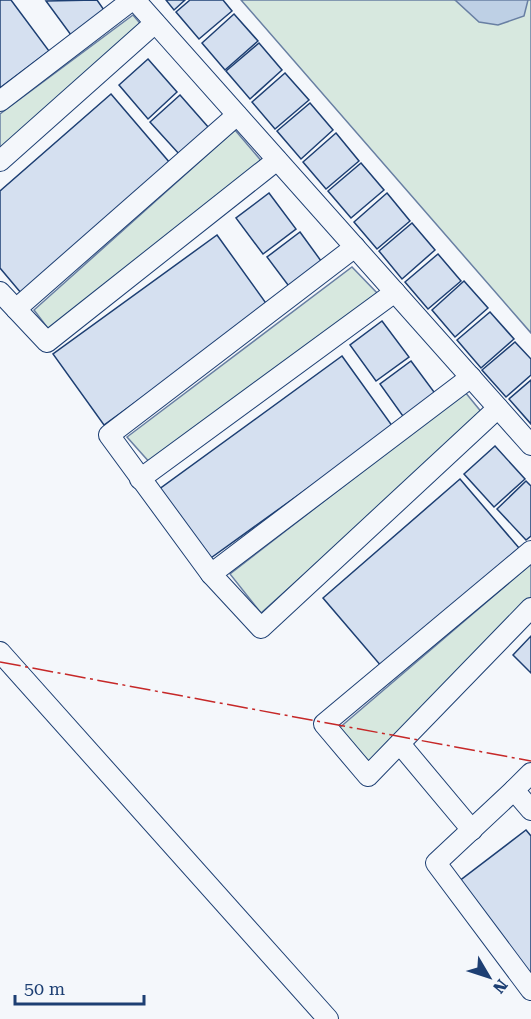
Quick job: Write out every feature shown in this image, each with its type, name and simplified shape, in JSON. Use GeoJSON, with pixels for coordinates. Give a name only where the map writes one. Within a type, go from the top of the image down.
{"type":"FeatureCollection","features":[{"type":"Feature","properties":{"kind":"street"},"geometry":{"type":"LineString","coordinates":[[0,101],[133,0],[531,445]]}},
{"type":"Feature","properties":{"kind":"street"},"geometry":{"type":"LineString","coordinates":[[0,161],[155,23]]}},
{"type":"Feature","properties":{"kind":"street"},"geometry":{"type":"LineString","coordinates":[[16,309],[237,114]]}},
{"type":"Feature","properties":{"kind":"street"},"geometry":{"type":"LineString","coordinates":[[0,292],[47,342],[277,160]]}},
{"type":"Feature","properties":{"kind":"street"},"geometry":{"type":"LineString","coordinates":[[355,247],[109,435],[211,574],[261,628],[498,408]]}},
{"type":"Feature","properties":{"kind":"street"},"geometry":{"type":"LineString","coordinates":[[140,479],[395,292]]}},
{"type":"Feature","properties":{"kind":"street"},"geometry":{"type":"LineString","coordinates":[[211,574],[471,377]]}},
{"type":"Feature","properties":{"kind":"street"},"geometry":{"type":"LineString","coordinates":[[531,551],[324,724],[368,777],[531,608]]}},
{"type":"Feature","properties":{"kind":"street"},"geometry":{"type":"LineString","coordinates":[[0,652],[328,1019]]}},
{"type":"Feature","properties":{"kind":"street"},"geometry":{"type":"LineString","coordinates":[[400,744],[472,830]]}},
{"type":"Feature","properties":{"kind":"street"},"geometry":{"type":"LineString","coordinates":[[531,773],[436,863],[531,990]]}},
{"type":"Feature","properties":{"kind":"street"},"geometry":{"type":"LineString","coordinates":[[514,790],[531,810]]}},
{"type":"Feature","properties":{"kind":"shaded area"},"geometry":{"type":"Polygon","coordinates":[[[241,0],[531,0],[531,333],[241,0]]]}},
{"type":"Feature","properties":{"kind":"shaded area"},"geometry":{"type":"Polygon","coordinates":[[[133,15],[144,28],[0,156],[0,114],[133,15]]]}},
{"type":"Feature","properties":{"kind":"shaded area"},"geometry":{"type":"Polygon","coordinates":[[[235,130],[264,164],[50,331],[34,310],[235,130]]]}},
{"type":"Feature","properties":{"kind":"shaded area"},"geometry":{"type":"Polygon","coordinates":[[[352,267],[379,295],[151,464],[127,437],[352,267]]]}},
{"type":"Feature","properties":{"kind":"shaded area"},"geometry":{"type":"Polygon","coordinates":[[[465,392],[483,414],[261,613],[230,574],[465,392]]]}},
{"type":"Feature","properties":{"kind":"shaded area"},"geometry":{"type":"Polygon","coordinates":[[[531,564],[531,600],[369,765],[338,729],[531,564]]]}},
{"type":"Feature","properties":{"kind":"water"},"geometry":{"type":"Polygon","coordinates":[[[455,0],[528,0],[524,16],[498,25],[479,22],[455,0]]]}},
{"type":"Feature","properties":{"kind":"building"},"geometry":{"type":"Polygon","coordinates":[[[0,0],[11,0],[49,51],[0,88],[0,0]]]}},
{"type":"Feature","properties":{"kind":"building"},"geometry":{"type":"Polygon","coordinates":[[[97,0],[104,10],[71,35],[46,1],[97,0]]]}},
{"type":"Feature","properties":{"kind":"building"},"geometry":{"type":"Polygon","coordinates":[[[166,0],[185,0],[174,10],[166,0]]]}},
{"type":"Feature","properties":{"kind":"building"},"geometry":{"type":"Polygon","coordinates":[[[190,0],[223,0],[232,11],[199,39],[176,12],[190,0]]]}},
{"type":"Feature","properties":{"kind":"building"},"geometry":{"type":"Polygon","coordinates":[[[234,14],[258,41],[225,70],[202,43],[234,14]]]}},
{"type":"Feature","properties":{"kind":"building"},"geometry":{"type":"Polygon","coordinates":[[[259,43],[282,70],[250,99],[226,71],[259,43]]]}},
{"type":"Feature","properties":{"kind":"building"},"geometry":{"type":"Polygon","coordinates":[[[148,59],[177,92],[148,119],[119,85],[148,59]]]}},
{"type":"Feature","properties":{"kind":"building"},"geometry":{"type":"Polygon","coordinates":[[[285,73],[309,100],[275,129],[252,102],[285,73]]]}},
{"type":"Feature","properties":{"kind":"building"},"geometry":{"type":"Polygon","coordinates":[[[111,94],[170,163],[21,293],[0,268],[0,191],[111,94]]]}},
{"type":"Feature","properties":{"kind":"building"},"geometry":{"type":"Polygon","coordinates":[[[180,95],[209,128],[180,155],[150,122],[180,95]]]}},
{"type":"Feature","properties":{"kind":"building"},"geometry":{"type":"Polygon","coordinates":[[[310,103],[333,130],[301,159],[277,131],[310,103]]]}},
{"type":"Feature","properties":{"kind":"building"},"geometry":{"type":"Polygon","coordinates":[[[336,133],[359,161],[326,189],[303,162],[336,133]]]}},
{"type":"Feature","properties":{"kind":"building"},"geometry":{"type":"Polygon","coordinates":[[[361,163],[384,190],[351,218],[328,191],[361,163]]]}},
{"type":"Feature","properties":{"kind":"building"},"geometry":{"type":"Polygon","coordinates":[[[269,193],[296,229],[263,254],[236,218],[269,193]]]}},
{"type":"Feature","properties":{"kind":"building"},"geometry":{"type":"Polygon","coordinates":[[[387,193],[410,221],[377,249],[354,222],[387,193]]]}},
{"type":"Feature","properties":{"kind":"building"},"geometry":{"type":"Polygon","coordinates":[[[412,223],[435,250],[402,279],[379,251],[412,223]]]}},
{"type":"Feature","properties":{"kind":"building"},"geometry":{"type":"Polygon","coordinates":[[[300,232],[324,265],[291,289],[267,257],[300,232]]]}},
{"type":"Feature","properties":{"kind":"building"},"geometry":{"type":"Polygon","coordinates":[[[217,235],[268,306],[104,425],[53,354],[217,235]]]}},
{"type":"Feature","properties":{"kind":"building"},"geometry":{"type":"Polygon","coordinates":[[[438,254],[461,281],[428,309],[405,282],[438,254]]]}},
{"type":"Feature","properties":{"kind":"building"},"geometry":{"type":"Polygon","coordinates":[[[464,281],[488,308],[455,337],[432,310],[464,281]]]}},
{"type":"Feature","properties":{"kind":"building"},"geometry":{"type":"Polygon","coordinates":[[[490,312],[514,339],[481,368],[457,340],[490,312]]]}},
{"type":"Feature","properties":{"kind":"building"},"geometry":{"type":"Polygon","coordinates":[[[382,321],[409,357],[376,381],[350,345],[382,321]]]}},
{"type":"Feature","properties":{"kind":"building"},"geometry":{"type":"Polygon","coordinates":[[[515,342],[531,359],[531,375],[506,397],[482,370],[515,342]]]}},
{"type":"Feature","properties":{"kind":"building"},"geometry":{"type":"Polygon","coordinates":[[[342,356],[393,427],[208,560],[158,490],[342,356]]]}},
{"type":"Feature","properties":{"kind":"building"},"geometry":{"type":"Polygon","coordinates":[[[411,361],[437,396],[405,419],[380,384],[411,361]]]}},
{"type":"Feature","properties":{"kind":"building"},"geometry":{"type":"Polygon","coordinates":[[[531,380],[531,424],[509,399],[531,380]]]}},
{"type":"Feature","properties":{"kind":"building"},"geometry":{"type":"Polygon","coordinates":[[[495,446],[525,479],[494,507],[464,474],[495,446]]]}},
{"type":"Feature","properties":{"kind":"building"},"geometry":{"type":"Polygon","coordinates":[[[460,479],[519,548],[382,667],[323,598],[460,479]]]}},
{"type":"Feature","properties":{"kind":"building"},"geometry":{"type":"Polygon","coordinates":[[[526,481],[531,486],[531,536],[526,540],[497,509],[526,481]]]}},
{"type":"Feature","properties":{"kind":"building"},"geometry":{"type":"Polygon","coordinates":[[[531,636],[531,673],[513,655],[531,636]]]}},
{"type":"Feature","properties":{"kind":"building"},"geometry":{"type":"Polygon","coordinates":[[[526,830],[531,836],[531,977],[458,882],[526,830]]]}},
{"type":"Feature","properties":{"kind":"power"},"geometry":{"type":"LineString","coordinates":[[0,662],[531,761]]}}]}
